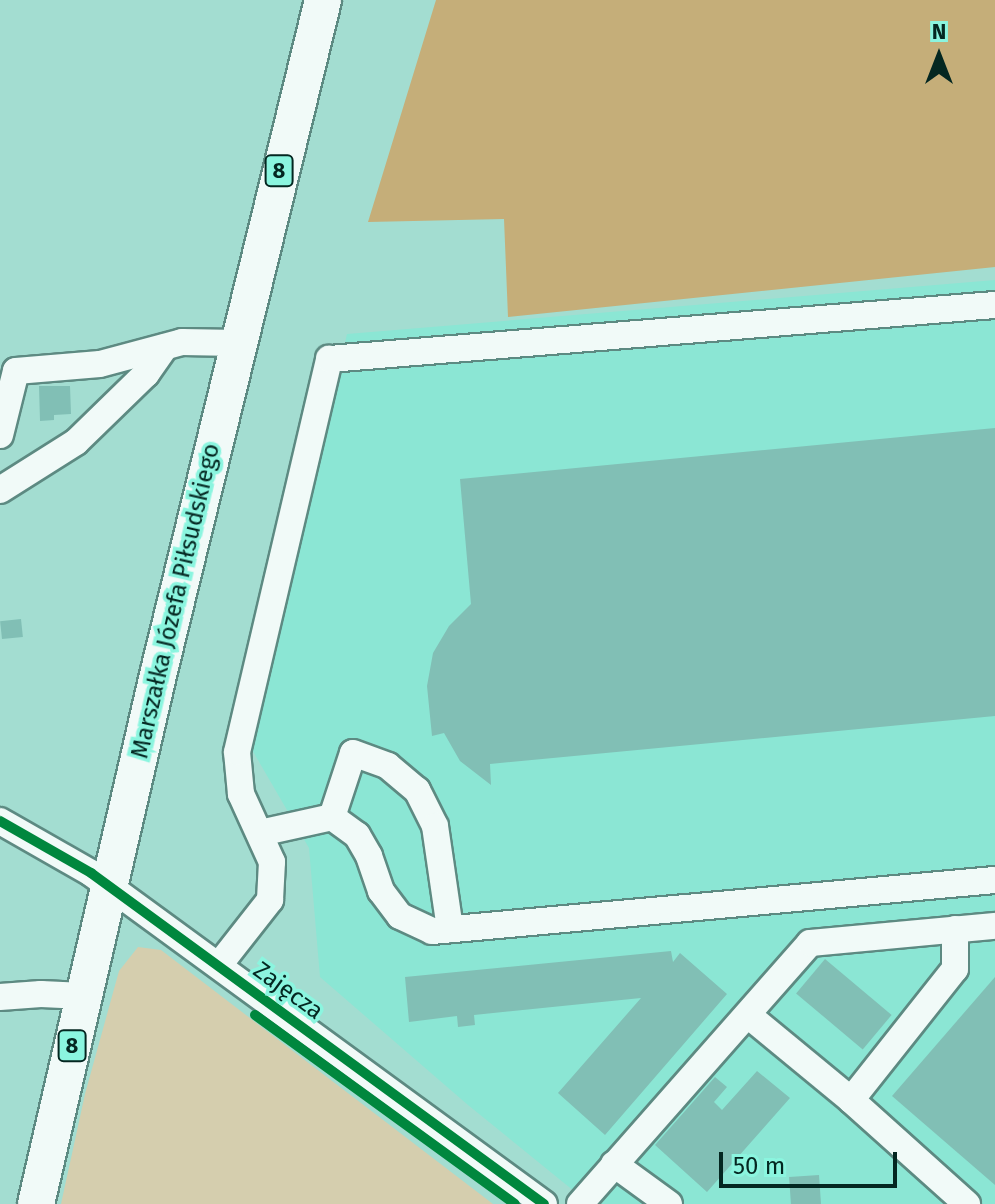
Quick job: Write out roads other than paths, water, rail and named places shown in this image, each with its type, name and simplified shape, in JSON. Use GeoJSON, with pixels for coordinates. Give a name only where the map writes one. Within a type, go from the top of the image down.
{"type":"FeatureCollection","features":[{"type":"Feature","properties":{"kind":"highway","name":"Marszałka Józefa Piłsudskiego"},"geometry":{"type":"LineString","coordinates":[[36,1204],[238,343],[323,0]]}},
{"type":"Feature","properties":{"kind":"street"},"geometry":{"type":"LineString","coordinates":[[219,965],[270,900],[272,862],[241,794],[237,752],[329,359],[995,305]]}},
{"type":"Feature","properties":{"kind":"street"},"geometry":{"type":"LineString","coordinates":[[0,435],[16,371],[100,364],[182,342],[238,343]]}},
{"type":"Feature","properties":{"kind":"street"},"geometry":{"type":"LineString","coordinates":[[0,490],[76,442],[146,374],[165,347]]}},
{"type":"Feature","properties":{"kind":"street"},"geometry":{"type":"LineString","coordinates":[[332,817],[353,753],[388,766],[417,790],[435,826],[450,929]]}},
{"type":"Feature","properties":{"kind":"street"},"geometry":{"type":"LineString","coordinates":[[260,833],[332,817],[357,835],[369,856],[381,891],[400,916],[432,931],[995,880]]}},
{"type":"Feature","properties":{"kind":"street","name":"Zajęcza"},"geometry":{"type":"LineString","coordinates":[[0,821],[110,888],[544,1204]]}},
{"type":"Feature","properties":{"kind":"street"},"geometry":{"type":"LineString","coordinates":[[580,1204],[810,943],[995,926]]}},
{"type":"Feature","properties":{"kind":"street"},"geometry":{"type":"LineString","coordinates":[[851,1100],[955,969],[955,929]]}},
{"type":"Feature","properties":{"kind":"street"},"geometry":{"type":"LineString","coordinates":[[0,997],[41,994],[84,996]]}},
{"type":"Feature","properties":{"kind":"street"},"geometry":{"type":"LineString","coordinates":[[748,1015],[851,1100],[967,1204]]}},
{"type":"Feature","properties":{"kind":"street"},"geometry":{"type":"LineString","coordinates":[[614,1164],[669,1204]]}}]}
